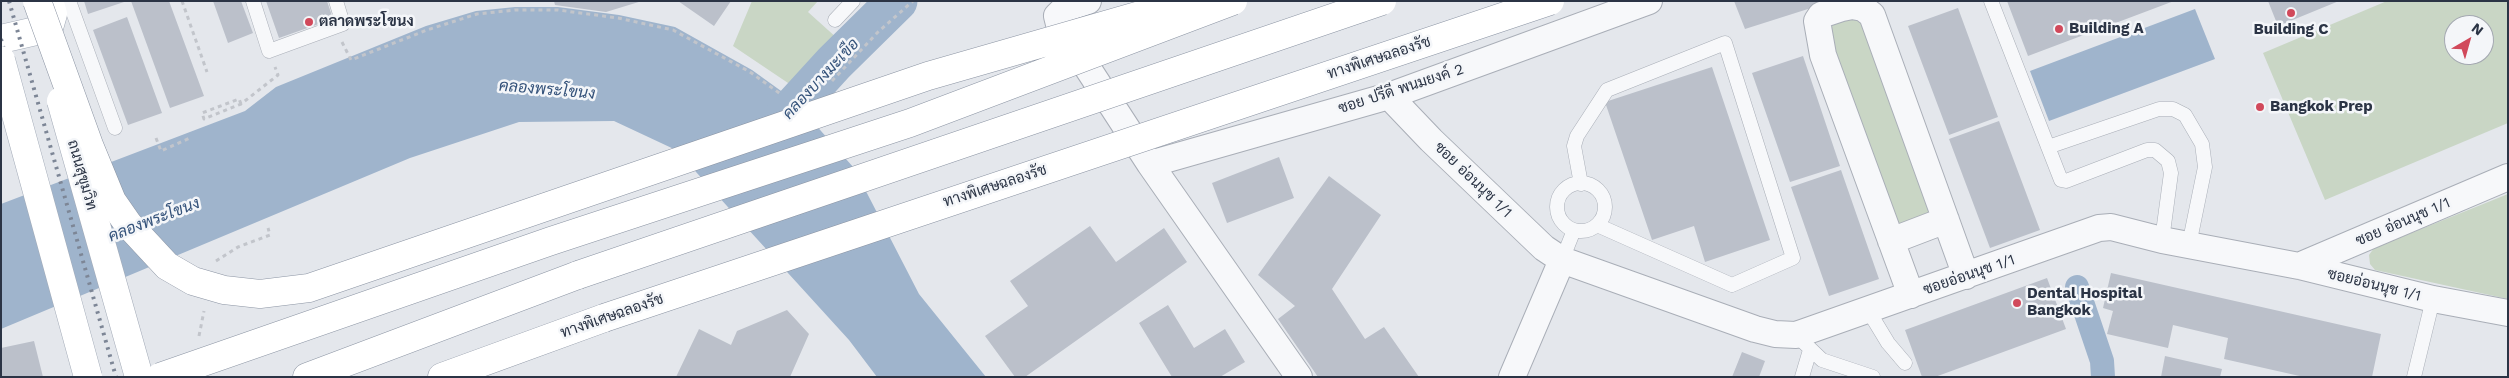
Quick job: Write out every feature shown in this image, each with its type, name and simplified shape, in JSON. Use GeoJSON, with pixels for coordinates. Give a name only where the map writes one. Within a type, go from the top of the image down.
{"type":"FeatureCollection","features":[{"type":"Feature","properties":{"kind":"main road"},"geometry":{"type":"LineString","coordinates":[[35,1],[112,201],[128,224],[168,266],[193,282],[224,290],[260,294],[309,288],[928,76],[1189,1]]}},
{"type":"Feature","properties":{"kind":"main road","name":"ถนนสุขุมวิท"},"geometry":{"type":"LineString","coordinates":[[35,1],[140,377]]}},
{"type":"Feature","properties":{"kind":"main road"},"geometry":{"type":"LineString","coordinates":[[1,39],[48,28],[53,14],[49,1]]}},
{"type":"Feature","properties":{"kind":"main road"},"geometry":{"type":"LineString","coordinates":[[160,377],[551,242],[910,123],[1233,1]]}},
{"type":"Feature","properties":{"kind":"main road"},"geometry":{"type":"LineString","coordinates":[[307,377],[578,275],[1382,1]]}},
{"type":"Feature","properties":{"kind":"main road","name":"ทางพิเศษฉลองรัช"},"geometry":{"type":"LineString","coordinates":[[442,377],[604,318],[1550,1]]}},
{"type":"Feature","properties":{"kind":"main road"},"geometry":{"type":"LineString","coordinates":[[1,60],[88,377]]}},
{"type":"Feature","properties":{"kind":"main road"},"geometry":{"type":"LineString","coordinates":[[498,377],[604,318]]}},
{"type":"Feature","properties":{"kind":"street"},"geometry":{"type":"LineString","coordinates":[[1088,1],[1064,9],[1058,16],[1059,24],[1150,164],[1299,377]]}},
{"type":"Feature","properties":{"kind":"street","name":"ซอย ปรีดี พนมยงค์ 2"},"geometry":{"type":"LineString","coordinates":[[1150,164],[1389,96],[1649,1]]}},
{"type":"Feature","properties":{"kind":"street"},"geometry":{"type":"LineString","coordinates":[[1911,295],[1823,55],[1817,29],[1817,21],[1821,15],[1852,6],[1863,8],[1872,15],[1966,276]]}},
{"type":"Feature","properties":{"kind":"street","name":"ซอย อ่อนนุช 1/1"},"geometry":{"type":"LineString","coordinates":[[1389,96],[1431,140],[1544,248],[1562,260]]}},
{"type":"Feature","properties":{"kind":"street","name":"ซอย อ่อนนุช 1/1"},"geometry":{"type":"LineString","coordinates":[[2299,266],[2508,177]]}},
{"type":"Feature","properties":{"kind":"street"},"geometry":{"type":"LineString","coordinates":[[1891,241],[1946,220]]}},
{"type":"Feature","properties":{"kind":"street","name":"ซอยอ่อนนุช 1/1"},"geometry":{"type":"LineString","coordinates":[[1562,260],[1755,329],[1803,342],[1868,310],[2099,228],[2111,227],[2162,240],[2299,266],[2433,299],[2508,313]]}},
{"type":"Feature","properties":{"kind":"street"},"geometry":{"type":"LineString","coordinates":[[1512,377],[1562,260]]}},
{"type":"Feature","properties":{"kind":"lane"},"geometry":{"type":"LineString","coordinates":[[68,1],[115,128]]}},
{"type":"Feature","properties":{"kind":"lane"},"geometry":{"type":"LineString","coordinates":[[253,1],[269,51],[343,24],[336,1]]}},
{"type":"Feature","properties":{"kind":"lane"},"geometry":{"type":"LineString","coordinates":[[834,20],[852,1]]}},
{"type":"Feature","properties":{"kind":"lane"},"geometry":{"type":"LineString","coordinates":[[1991,1],[2060,179],[2064,182],[2147,150],[2155,150],[2168,161],[2171,173],[2162,240]]}},
{"type":"Feature","properties":{"kind":"lane"},"geometry":{"type":"LineString","coordinates":[[1581,184],[1574,146],[1577,136],[1607,90],[1725,43],[1793,258],[1732,285],[1597,225]]}},
{"type":"Feature","properties":{"kind":"lane"},"geometry":{"type":"LineString","coordinates":[[2048,146],[2158,109],[2173,109],[2185,115],[2202,144],[2205,167],[2189,245]]}},
{"type":"Feature","properties":{"kind":"lane"},"geometry":{"type":"LineString","coordinates":[[1581,184],[1596,189],[1601,195],[1604,211],[1597,225],[1590,230],[1574,230],[1562,222],[1558,215],[1558,200],[1567,188],[1581,184]]}},
{"type":"Feature","properties":{"kind":"lane"},"geometry":{"type":"LineString","coordinates":[[1562,260],[1574,230]]}},
{"type":"Feature","properties":{"kind":"lane"},"geometry":{"type":"LineString","coordinates":[[2414,377],[2433,299]]}},
{"type":"Feature","properties":{"kind":"lane"},"geometry":{"type":"LineString","coordinates":[[1868,310],[1888,344],[1905,363]]}},
{"type":"Feature","properties":{"kind":"lane"},"geometry":{"type":"LineString","coordinates":[[1802,377],[1803,342]]}},
{"type":"Feature","properties":{"kind":"lane"},"geometry":{"type":"LineString","coordinates":[[1803,342],[1822,360],[1873,377]]}},
{"type":"Feature","properties":{"kind":"path"},"geometry":{"type":"LineString","coordinates":[[182,1],[207,72]]}},
{"type":"Feature","properties":{"kind":"path"},"geometry":{"type":"LineString","coordinates":[[831,82],[878,32],[913,1]]}},
{"type":"Feature","properties":{"kind":"path"},"geometry":{"type":"LineString","coordinates":[[349,57],[351,60],[427,30],[477,14],[515,10],[558,10],[618,18],[673,30],[750,72],[782,95]]}},
{"type":"Feature","properties":{"kind":"path"},"geometry":{"type":"LineString","coordinates":[[241,104],[239,98],[202,113],[204,119],[241,104],[278,75]]}},
{"type":"Feature","properties":{"kind":"path"},"geometry":{"type":"LineString","coordinates":[[156,138],[161,151],[192,137]]}},
{"type":"Feature","properties":{"kind":"path"},"geometry":{"type":"LineString","coordinates":[[238,247],[270,235],[268,228]]}},
{"type":"Feature","properties":{"kind":"green space"},"geometry":{"type":"Polygon","coordinates":[[[752,1],[818,1],[808,12],[838,39],[794,87],[733,46],[752,1]]]}},
{"type":"Feature","properties":{"kind":"green space"},"geometry":{"type":"Polygon","coordinates":[[[2387,1],[2508,1],[2508,123],[2325,200],[2263,53],[2387,1]]]}},
{"type":"Feature","properties":{"kind":"green space"},"geometry":{"type":"Polygon","coordinates":[[[1850,14],[1865,23],[1937,216],[1896,234],[1827,27],[1850,14]]]}},
{"type":"Feature","properties":{"kind":"green space"},"geometry":{"type":"Polygon","coordinates":[[[2508,194],[2508,299],[2375,270],[2370,264],[2369,255],[2374,248],[2508,194]]]}},
{"type":"Feature","properties":{"kind":"water","name":"คลองพระโขนง"},"geometry":{"type":"Polygon","coordinates":[[[515,7],[558,7],[619,15],[675,27],[752,70],[813,114],[813,122],[854,168],[919,294],[986,377],[877,377],[849,340],[676,150],[614,121],[519,122],[410,158],[1,329],[1,204],[245,111],[276,87],[426,26],[476,11],[515,7]]]}},
{"type":"Feature","properties":{"kind":"water"},"geometry":{"type":"Polygon","coordinates":[[[2195,9],[2215,59],[2049,121],[2030,71],[2195,9]]]}},
{"type":"Feature","properties":{"kind":"building"},"geometry":{"type":"Polygon","coordinates":[[[84,1],[124,1],[124,2],[88,14],[84,1]]]}},
{"type":"Feature","properties":{"kind":"building"},"geometry":{"type":"Polygon","coordinates":[[[131,1],[169,1],[204,96],[170,108],[131,1]]]}},
{"type":"Feature","properties":{"kind":"building"},"geometry":{"type":"Polygon","coordinates":[[[213,1],[241,1],[253,33],[228,43],[213,1]]]}},
{"type":"Feature","properties":{"kind":"building"},"geometry":{"type":"Polygon","coordinates":[[[266,1],[327,1],[333,19],[279,38],[266,1]]]}},
{"type":"Feature","properties":{"kind":"building"},"geometry":{"type":"Polygon","coordinates":[[[554,1],[642,1],[606,12],[555,5],[554,1]]]}},
{"type":"Feature","properties":{"kind":"building"},"geometry":{"type":"Polygon","coordinates":[[[678,1],[731,1],[714,26],[678,1]]]}},
{"type":"Feature","properties":{"kind":"building"},"geometry":{"type":"Polygon","coordinates":[[[1734,1],[1830,1],[1830,2],[1745,29],[1734,1]]]}},
{"type":"Feature","properties":{"kind":"building","name":"Building A"},"geometry":{"type":"Polygon","coordinates":[[[2007,1],[2174,1],[2028,56],[2007,1]]]}},
{"type":"Feature","properties":{"kind":"building","name":"Building C"},"geometry":{"type":"Polygon","coordinates":[[[2268,1],[2339,1],[2278,26],[2268,1]]]}},
{"type":"Feature","properties":{"kind":"building"},"geometry":{"type":"Polygon","coordinates":[[[1958,8],[1998,117],[1949,135],[1908,26],[1958,8]]]}},
{"type":"Feature","properties":{"kind":"building"},"geometry":{"type":"Polygon","coordinates":[[[127,17],[162,113],[128,125],[93,30],[127,17]]]}},
{"type":"Feature","properties":{"kind":"building"},"geometry":{"type":"Polygon","coordinates":[[[1803,56],[1840,166],[1790,182],[1752,73],[1803,56]]]}},
{"type":"Feature","properties":{"kind":"building"},"geometry":{"type":"Polygon","coordinates":[[[1712,67],[1770,240],[1705,262],[1694,226],[1652,240],[1605,102],[1712,67]]]}},
{"type":"Feature","properties":{"kind":"building"},"geometry":{"type":"Polygon","coordinates":[[[1999,121],[2040,230],[1990,248],[1949,139],[1999,121]]]}},
{"type":"Feature","properties":{"kind":"building"},"geometry":{"type":"Polygon","coordinates":[[[1279,157],[1294,198],[1227,223],[1212,183],[1279,157]]]}},
{"type":"Feature","properties":{"kind":"building"},"geometry":{"type":"Polygon","coordinates":[[[1841,170],[1879,279],[1829,296],[1791,187],[1841,170]]]}},
{"type":"Feature","properties":{"kind":"building"},"geometry":{"type":"Polygon","coordinates":[[[1329,176],[1381,215],[1332,289],[1365,339],[1384,327],[1419,377],[1318,377],[1278,319],[1295,306],[1258,275],[1329,176]]]}},
{"type":"Feature","properties":{"kind":"building"},"geometry":{"type":"Polygon","coordinates":[[[1090,226],[1116,262],[1164,228],[1187,262],[1025,377],[1015,377],[985,336],[1028,306],[1010,281],[1090,226]]]}},
{"type":"Feature","properties":{"kind":"building"},"geometry":{"type":"Polygon","coordinates":[[[2111,273],[2381,334],[2372,377],[2304,377],[2224,359],[2228,338],[2173,325],[2168,348],[2107,334],[2113,311],[2103,308],[2111,273]]]}},
{"type":"Feature","properties":{"kind":"building","name":"Dental Hospital Bangkok"},"geometry":{"type":"Polygon","coordinates":[[[2047,278],[2066,329],[1935,377],[1922,377],[1905,330],[2047,278]]]}},
{"type":"Feature","properties":{"kind":"building"},"geometry":{"type":"Polygon","coordinates":[[[1168,305],[1194,348],[1225,329],[1245,362],[1220,377],[1172,377],[1139,323],[1168,305]]]}},
{"type":"Feature","properties":{"kind":"building"},"geometry":{"type":"Polygon","coordinates":[[[787,310],[809,334],[790,377],[676,377],[699,329],[731,345],[737,331],[787,310]]]}},
{"type":"Feature","properties":{"kind":"building"},"geometry":{"type":"Polygon","coordinates":[[[34,341],[43,377],[1,377],[1,348],[34,341]]]}},
{"type":"Feature","properties":{"kind":"building"},"geometry":{"type":"Polygon","coordinates":[[[1742,352],[1765,361],[1759,377],[1732,377],[1742,352]]]}},
{"type":"Feature","properties":{"kind":"building"},"geometry":{"type":"Polygon","coordinates":[[[2165,356],[2222,369],[2220,377],[2161,377],[2165,356]]]}},
{"type":"Feature","properties":{"kind":"waterway","name":"คลองบางมะเขือ"},"geometry":{"type":"LineString","coordinates":[[760,144],[834,63],[897,1]]}},
{"type":"Feature","properties":{"kind":"waterway"},"geometry":{"type":"LineString","coordinates":[[2077,287],[2102,361],[2103,377]]}},
{"type":"Feature","properties":{"kind":"railway"},"geometry":{"type":"LineString","coordinates":[[9,1],[116,377]]}},
{"type":"Feature","properties":{"kind":"railway"},"geometry":{"type":"LineString","coordinates":[[1,39],[96,377]]}},
{"type":"Feature","properties":{"kind":"place","name":"Building C"},"geometry":{"type":"Point","coordinates":[2291,13]}},
{"type":"Feature","properties":{"kind":"place","name":"ตลาดพระโขนง"},"geometry":{"type":"Point","coordinates":[309,22]}},
{"type":"Feature","properties":{"kind":"place","name":"Building A"},"geometry":{"type":"Point","coordinates":[2059,29]}},
{"type":"Feature","properties":{"kind":"place","name":"Bangkok Prep"},"geometry":{"type":"Point","coordinates":[2260,107]}},
{"type":"Feature","properties":{"kind":"place","name":"Dental Hospital Bangkok"},"geometry":{"type":"Point","coordinates":[2017,303]}}]}
